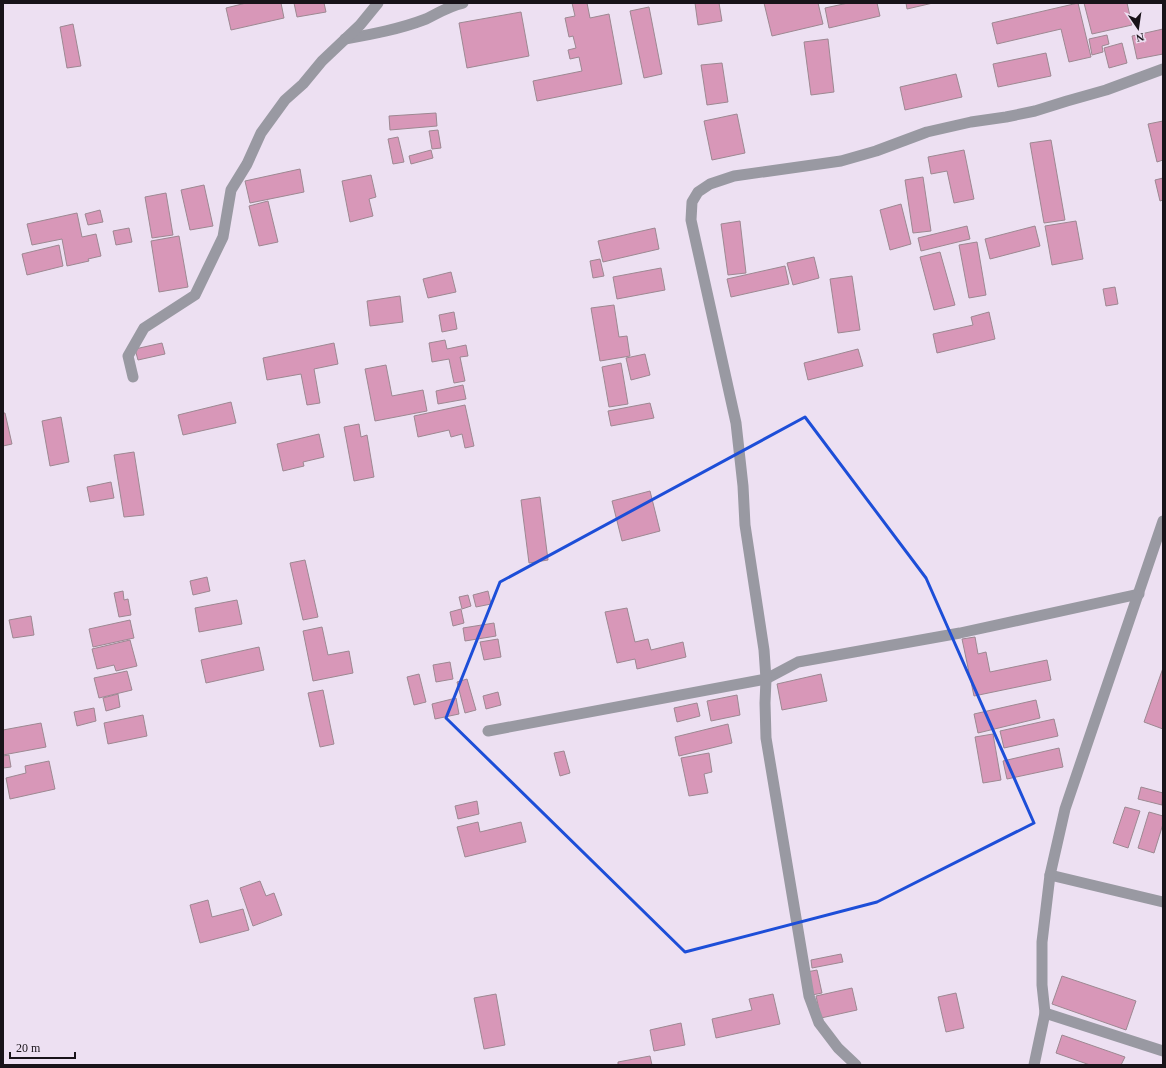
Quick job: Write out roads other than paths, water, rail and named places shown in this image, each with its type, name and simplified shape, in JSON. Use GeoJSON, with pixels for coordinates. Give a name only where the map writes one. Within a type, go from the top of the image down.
{"type":"FeatureCollection","features":[{"type":"Feature","properties":{"kind":"street"},"geometry":{"type":"LineString","coordinates":[[133,377],[128,356],[144,328],[195,295],[223,237],[231,190],[247,164],[261,133],[284,100],[303,84],[322,61],[360,25],[378,3]]}},
{"type":"Feature","properties":{"kind":"street"},"geometry":{"type":"LineString","coordinates":[[345,39],[389,31],[426,19],[455,5],[463,3]]}},
{"type":"Feature","properties":{"kind":"street"},"geometry":{"type":"LineString","coordinates":[[856,1065],[838,1048],[819,1023],[809,996],[766,738],[766,679],[764,650],[745,525],[743,486],[736,423],[691,220],[692,202],[698,192],[710,184],[734,176],[841,161],[876,151],[928,132],[971,122],[1035,111],[1106,90],[1163,69]]}},
{"type":"Feature","properties":{"kind":"street"},"geometry":{"type":"LineString","coordinates":[[1034,1065],[1045,1013],[1042,985],[1042,942],[1050,875],[1064,809],[1163,521]]}},
{"type":"Feature","properties":{"kind":"street"},"geometry":{"type":"LineString","coordinates":[[488,732],[766,679],[798,662],[960,633],[1139,594]]}},
{"type":"Feature","properties":{"kind":"street"},"geometry":{"type":"LineString","coordinates":[[1050,875],[1163,902]]}},
{"type":"Feature","properties":{"kind":"street"},"geometry":{"type":"LineString","coordinates":[[1045,1013],[1163,1051]]}}]}
